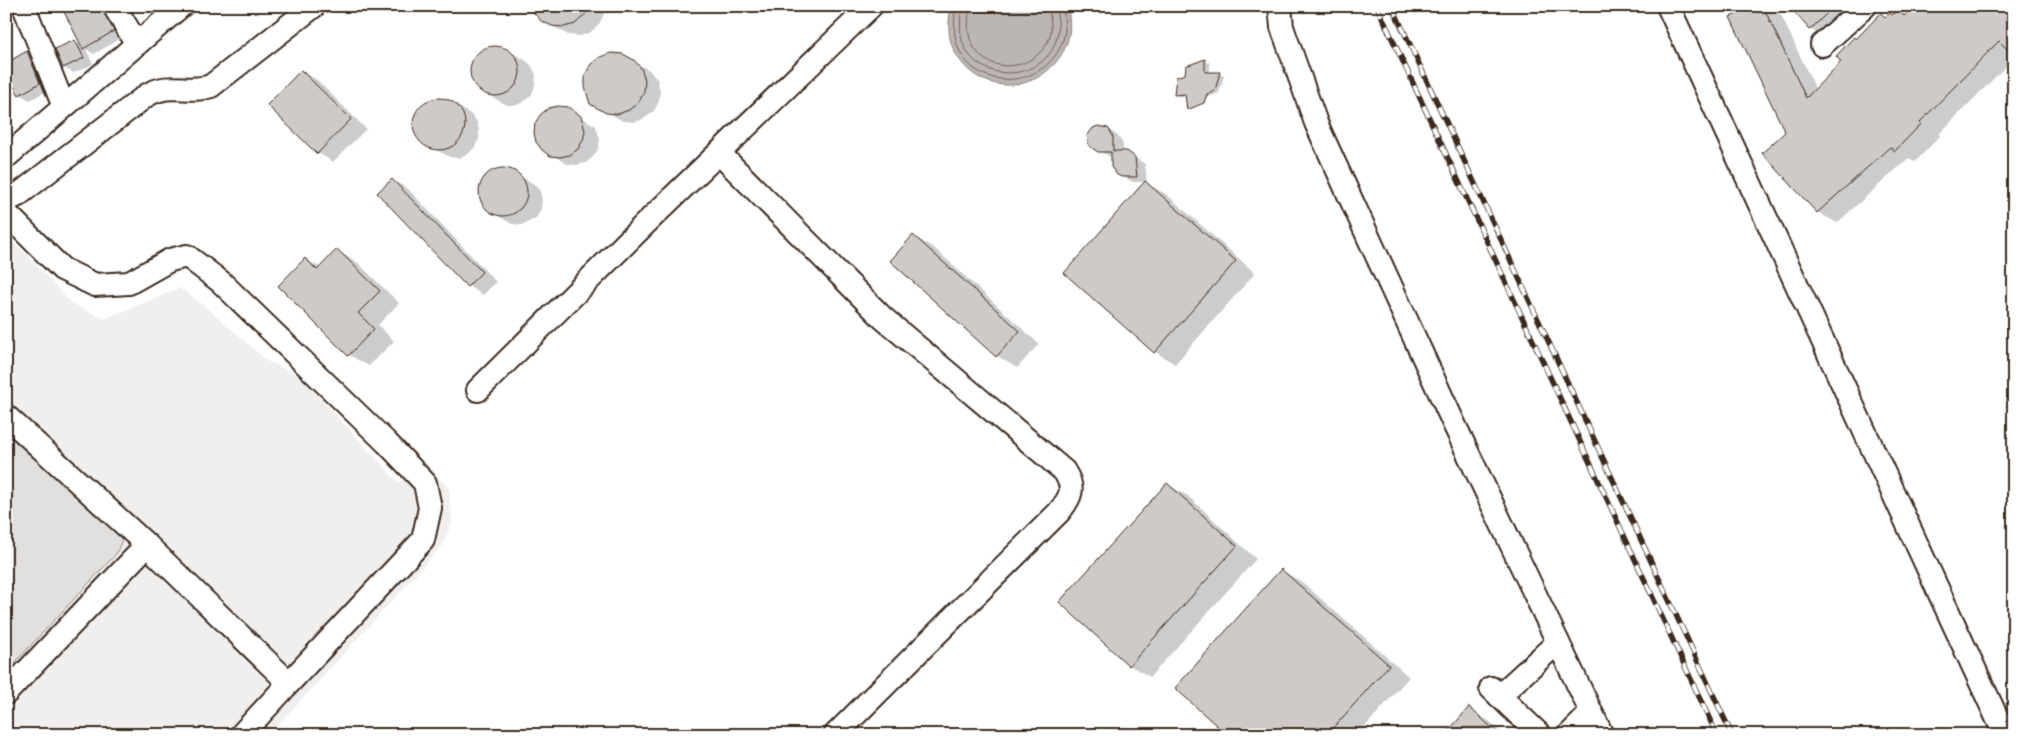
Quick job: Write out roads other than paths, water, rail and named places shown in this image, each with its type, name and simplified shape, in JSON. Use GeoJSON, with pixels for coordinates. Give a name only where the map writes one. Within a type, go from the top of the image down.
{"type":"FeatureCollection","features":[{"type":"Feature","properties":{"kind":"street"},"geometry":{"type":"LineString","coordinates":[[114,6],[137,44]]}},
{"type":"Feature","properties":{"kind":"street"},"geometry":{"type":"LineString","coordinates":[[6,157],[181,6]]}},
{"type":"Feature","properties":{"kind":"street"},"geometry":{"type":"LineString","coordinates":[[6,201],[18,195],[147,95],[164,88],[202,89],[211,86],[314,6]]}},
{"type":"Feature","properties":{"kind":"street"},"geometry":{"type":"LineString","coordinates":[[478,390],[871,6]]}},
{"type":"Feature","properties":{"kind":"street"},"geometry":{"type":"LineString","coordinates":[[1280,6],[1282,27],[1316,123],[1455,426],[1602,735]]}},
{"type":"Feature","properties":{"kind":"street"},"geometry":{"type":"LineString","coordinates":[[1668,6],[2006,726]]}},
{"type":"Feature","properties":{"kind":"street"},"geometry":{"type":"LineString","coordinates":[[1822,45],[1865,6]]}},
{"type":"Feature","properties":{"kind":"street"},"geometry":{"type":"LineString","coordinates":[[25,9],[64,107]]}},
{"type":"Feature","properties":{"kind":"street"},"geometry":{"type":"LineString","coordinates":[[719,153],[883,318],[1064,471],[1071,481],[1069,498],[1059,512],[835,735]]}},
{"type":"Feature","properties":{"kind":"street"},"geometry":{"type":"LineString","coordinates":[[6,213],[62,269],[95,285],[129,283],[170,260],[187,256],[228,288],[387,443],[425,483],[430,508],[423,540],[241,735]]}},
{"type":"Feature","properties":{"kind":"street"},"geometry":{"type":"LineString","coordinates":[[6,416],[147,544],[289,683]]}},
{"type":"Feature","properties":{"kind":"street"},"geometry":{"type":"LineString","coordinates":[[6,693],[147,544]]}},
{"type":"Feature","properties":{"kind":"street"},"geometry":{"type":"LineString","coordinates":[[1540,735],[1495,692],[1558,642]]}},
{"type":"Feature","properties":{"kind":"street"},"geometry":{"type":"LineString","coordinates":[[1569,735],[1591,713]]}},
{"type":"Feature","properties":{"kind":"water"},"geometry":{"type":"Polygon","coordinates":[[[951,6],[1067,6],[1070,23],[1068,39],[1064,50],[1054,65],[1041,75],[1026,82],[1011,85],[995,84],[980,78],[967,68],[953,49],[949,31],[951,6]]]}},
{"type":"Feature","properties":{"kind":"railway"},"geometry":{"type":"LineString","coordinates":[[1377,6],[1717,735]]}},
{"type":"Feature","properties":{"kind":"railway"},"geometry":{"type":"LineString","coordinates":[[1392,6],[1732,735]]}}]}
